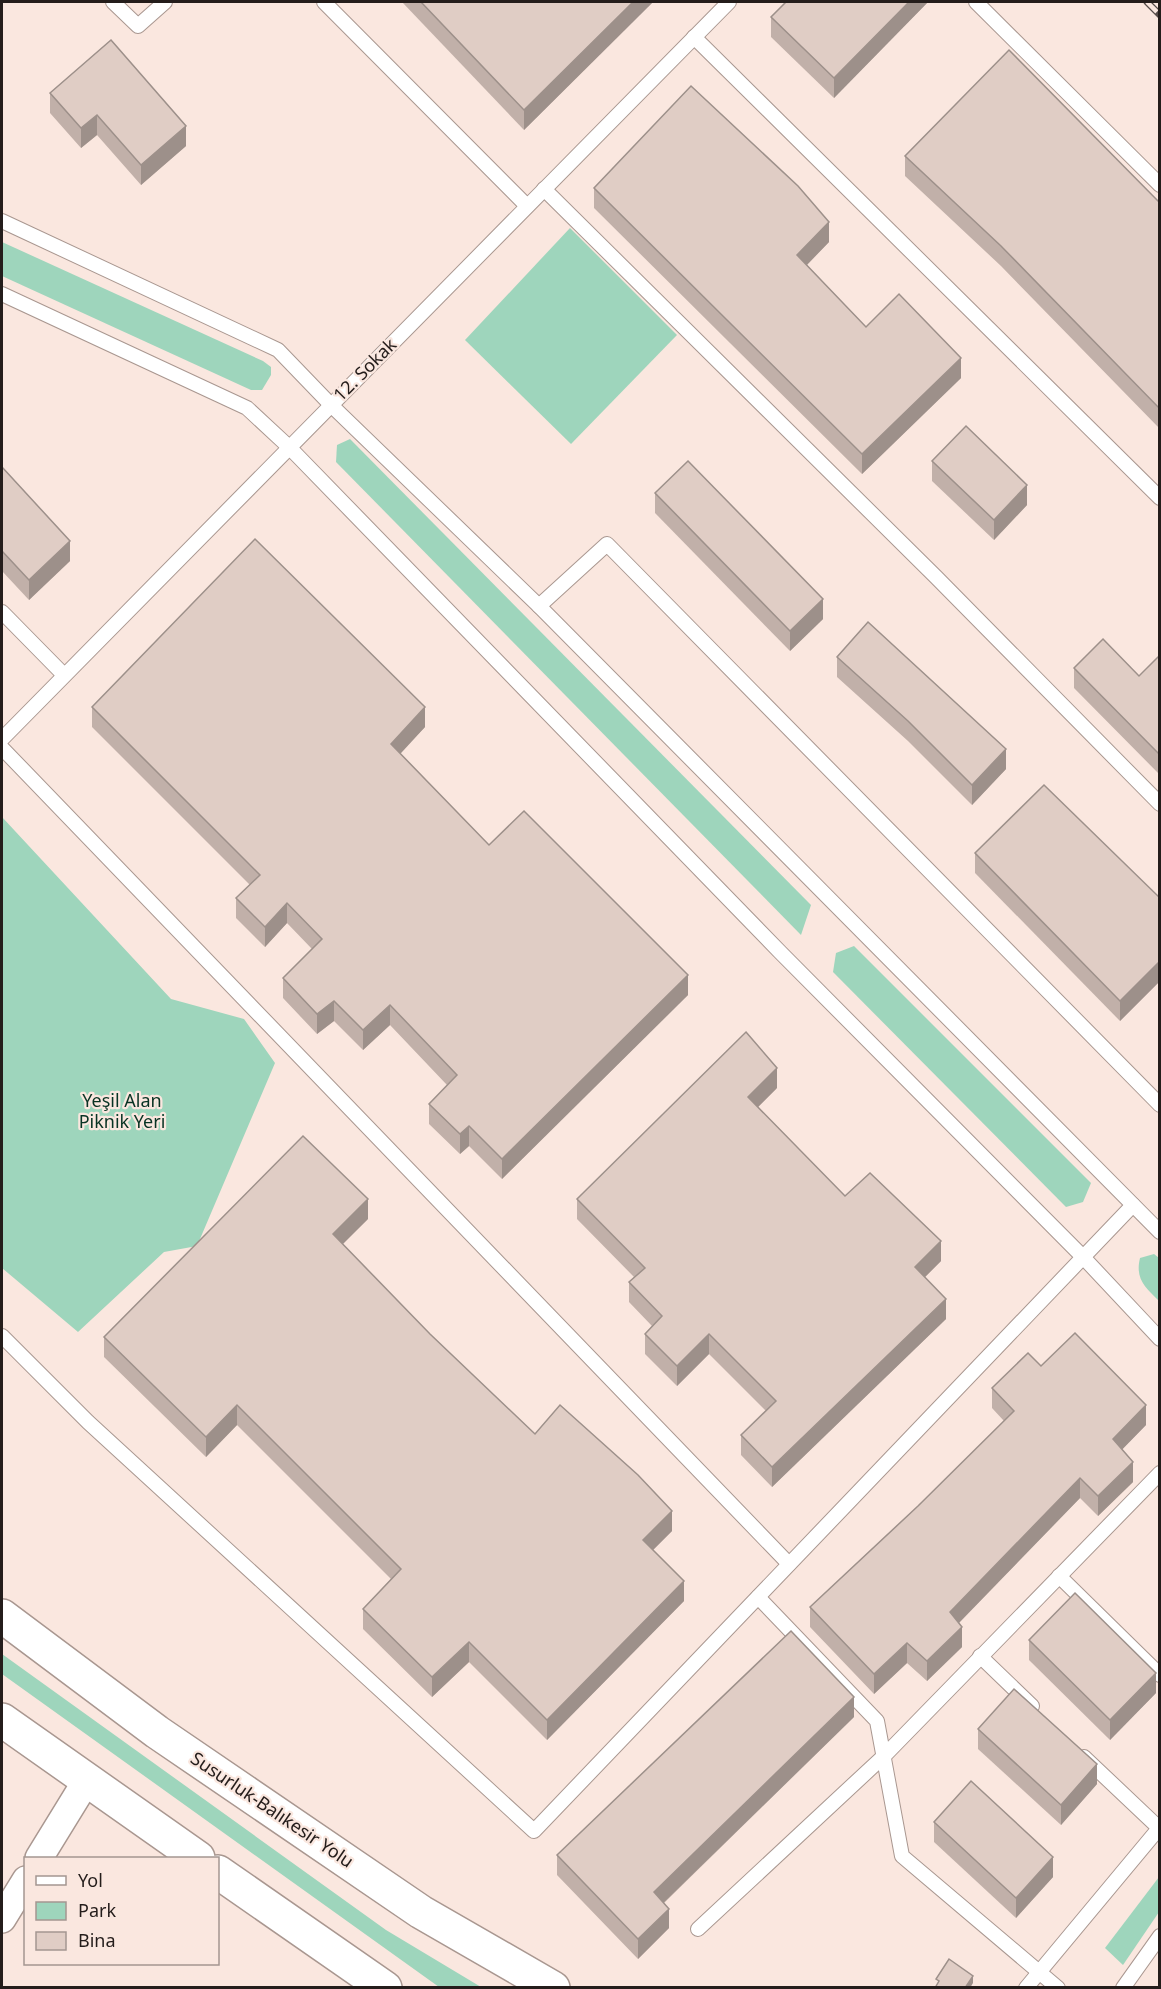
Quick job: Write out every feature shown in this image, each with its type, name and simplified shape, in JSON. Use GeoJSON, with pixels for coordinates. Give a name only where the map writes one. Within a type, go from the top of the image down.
{"type":"FeatureCollection","features":[{"type":"Feature","properties":{"kind":"highway","name":"Susurluk-Balıkesir Yolu"},"geometry":{"type":"LineString","coordinates":[[2,1616],[157,1732],[421,1912],[553,1988]]}},
{"type":"Feature","properties":{"kind":"highway"},"geometry":{"type":"LineString","coordinates":[[2,1720],[197,1857]]}},
{"type":"Feature","properties":{"kind":"highway"},"geometry":{"type":"LineString","coordinates":[[219,1873],[385,1988]]}},
{"type":"Feature","properties":{"kind":"street"},"geometry":{"type":"LineString","coordinates":[[40,1857],[87,1780]]}},
{"type":"Feature","properties":{"kind":"street"},"geometry":{"type":"LineString","coordinates":[[2,1919],[24,1883]]}},
{"type":"Feature","properties":{"kind":"lane"},"geometry":{"type":"LineString","coordinates":[[113,2],[138,26],[165,2]]}},
{"type":"Feature","properties":{"kind":"lane"},"geometry":{"type":"LineString","coordinates":[[324,2],[527,206]]}},
{"type":"Feature","properties":{"kind":"lane","name":"12. Sokak"},"geometry":{"type":"LineString","coordinates":[[2,739],[729,2]]}},
{"type":"Feature","properties":{"kind":"lane"},"geometry":{"type":"LineString","coordinates":[[976,2],[1160,185]]}},
{"type":"Feature","properties":{"kind":"lane"},"geometry":{"type":"LineString","coordinates":[[694,37],[1160,498]]}},
{"type":"Feature","properties":{"kind":"lane"},"geometry":{"type":"LineString","coordinates":[[544,189],[1160,804]]}},
{"type":"Feature","properties":{"kind":"lane"},"geometry":{"type":"LineString","coordinates":[[2,221],[278,350],[331,405],[539,606],[1160,1232]]}},
{"type":"Feature","properties":{"kind":"lane"},"geometry":{"type":"LineString","coordinates":[[2,294],[247,408],[289,447],[771,944],[1083,1257],[1160,1339]]}},
{"type":"Feature","properties":{"kind":"lane"},"geometry":{"type":"LineString","coordinates":[[539,606],[607,544],[1160,1105]]}},
{"type":"Feature","properties":{"kind":"lane"},"geometry":{"type":"LineString","coordinates":[[2,612],[64,675]]}},
{"type":"Feature","properties":{"kind":"lane"},"geometry":{"type":"LineString","coordinates":[[2,748],[789,1564]]}},
{"type":"Feature","properties":{"kind":"lane"},"geometry":{"type":"LineString","coordinates":[[2,1336],[97,1430],[534,1831],[1133,1205]]}},
{"type":"Feature","properties":{"kind":"lane"},"geometry":{"type":"LineString","coordinates":[[698,1929],[885,1755],[1160,1473]]}},
{"type":"Feature","properties":{"kind":"lane"},"geometry":{"type":"LineString","coordinates":[[1059,1576],[1160,1675]]}},
{"type":"Feature","properties":{"kind":"lane"},"geometry":{"type":"LineString","coordinates":[[758,1597],[877,1721],[902,1856],[1058,1988]]}},
{"type":"Feature","properties":{"kind":"lane"},"geometry":{"type":"LineString","coordinates":[[980,1656],[1040,1714]]}},
{"type":"Feature","properties":{"kind":"lane"},"geometry":{"type":"LineString","coordinates":[[1026,1988],[1159,1828],[1074,1746]]}},
{"type":"Feature","properties":{"kind":"lane"},"geometry":{"type":"LineString","coordinates":[[1123,1988],[1160,1936]]}},
{"type":"Feature","properties":{"kind":"green space"},"geometry":{"type":"Polygon","coordinates":[[[570,228],[677,335],[571,444],[465,340],[570,228]]]}},
{"type":"Feature","properties":{"kind":"green space"},"geometry":{"type":"Polygon","coordinates":[[[2,242],[263,361],[271,367],[271,375],[262,390],[251,390],[2,276],[2,242]]]}},
{"type":"Feature","properties":{"kind":"green space"},"geometry":{"type":"Polygon","coordinates":[[[350,439],[811,905],[801,935],[336,462],[337,445],[350,439]]]}},
{"type":"Feature","properties":{"kind":"green space","name":"Yeşil Alan Piknik Yeri"},"geometry":{"type":"Polygon","coordinates":[[[2,817],[171,999],[244,1019],[275,1063],[197,1246],[164,1252],[78,1332],[2,1268],[2,817]]]}},
{"type":"Feature","properties":{"kind":"green space"},"geometry":{"type":"Polygon","coordinates":[[[854,946],[1091,1183],[1083,1202],[1066,1207],[833,972],[836,953],[854,946]]]}},
{"type":"Feature","properties":{"kind":"green space"},"geometry":{"type":"Polygon","coordinates":[[[1154,1254],[1159,1258],[1159,1301],[1142,1282],[1139,1272],[1140,1258],[1154,1254]]]}},
{"type":"Feature","properties":{"kind":"green space"},"geometry":{"type":"Polygon","coordinates":[[[2,1654],[386,1930],[481,1987],[439,1987],[2,1674],[2,1654]]]}},
{"type":"Feature","properties":{"kind":"green space"},"geometry":{"type":"Polygon","coordinates":[[[1159,1877],[1159,1912],[1123,1965],[1105,1948],[1159,1877]]]}},
{"type":"Feature","properties":{"kind":"building"},"geometry":{"type":"Polygon","coordinates":[[[421,2],[633,2],[524,110],[421,2]]]}},
{"type":"Feature","properties":{"kind":"building"},"geometry":{"type":"Polygon","coordinates":[[[786,2],[909,2],[834,78],[771,17],[786,2]]]}},
{"type":"Feature","properties":{"kind":"building"},"geometry":{"type":"Polygon","coordinates":[[[111,40],[186,126],[141,165],[97,115],[81,128],[50,93],[111,40]]]}},
{"type":"Feature","properties":{"kind":"building"},"geometry":{"type":"Polygon","coordinates":[[[1009,50],[1160,203],[1160,409],[1001,246],[905,156],[1009,50]]]}},
{"type":"Feature","properties":{"kind":"building"},"geometry":{"type":"Polygon","coordinates":[[[691,86],[798,186],[829,222],[797,255],[866,327],[899,294],[961,358],[862,454],[594,188],[691,86]]]}},
{"type":"Feature","properties":{"kind":"building"},"geometry":{"type":"Polygon","coordinates":[[[966,426],[1027,485],[994,520],[932,461],[966,426]]]}},
{"type":"Feature","properties":{"kind":"building"},"geometry":{"type":"Polygon","coordinates":[[[688,461],[823,599],[790,631],[655,493],[688,461]]]}},
{"type":"Feature","properties":{"kind":"building"},"geometry":{"type":"Polygon","coordinates":[[[2,467],[70,541],[29,580],[2,551],[2,467]]]}},
{"type":"Feature","properties":{"kind":"building"},"geometry":{"type":"Polygon","coordinates":[[[255,539],[425,707],[391,744],[489,845],[524,811],[688,975],[502,1159],[469,1126],[460,1134],[429,1104],[457,1075],[390,1005],[363,1030],[334,1001],[317,1014],[283,978],[322,939],[287,903],[265,927],[236,898],[260,875],[92,707],[255,539]]]}},
{"type":"Feature","properties":{"kind":"building"},"geometry":{"type":"Polygon","coordinates":[[[868,622],[1006,749],[972,785],[908,721],[837,657],[868,622]]]}},
{"type":"Feature","properties":{"kind":"building"},"geometry":{"type":"Polygon","coordinates":[[[1103,639],[1139,676],[1160,655],[1160,755],[1074,668],[1103,639]]]}},
{"type":"Feature","properties":{"kind":"building"},"geometry":{"type":"Polygon","coordinates":[[[1044,785],[1160,898],[1160,961],[1120,1001],[975,853],[1044,785]]]}},
{"type":"Feature","properties":{"kind":"building"},"geometry":{"type":"Polygon","coordinates":[[[746,1032],[777,1068],[748,1097],[845,1196],[870,1173],[941,1241],[915,1267],[946,1299],[772,1467],[741,1435],[776,1401],[709,1334],[677,1366],[645,1334],[662,1316],[629,1282],[645,1268],[577,1199],[746,1032]]]}},
{"type":"Feature","properties":{"kind":"building"},"geometry":{"type":"Polygon","coordinates":[[[303,1136],[368,1199],[333,1234],[430,1334],[535,1434],[560,1405],[638,1475],[672,1511],[643,1540],[684,1581],[547,1720],[469,1642],[432,1677],[363,1609],[401,1569],[237,1405],[206,1437],[104,1337],[303,1136]]]}},
{"type":"Feature","properties":{"kind":"building"},"geometry":{"type":"Polygon","coordinates":[[[1075,1333],[1146,1405],[1113,1439],[1133,1462],[1098,1496],[1080,1478],[950,1612],[962,1627],[927,1661],[907,1643],[874,1674],[810,1607],[918,1506],[1014,1411],[992,1388],[1028,1353],[1041,1366],[1075,1333]]]}},
{"type":"Feature","properties":{"kind":"building"},"geometry":{"type":"Polygon","coordinates":[[[1075,1593],[1156,1673],[1110,1720],[1029,1640],[1075,1593]]]}},
{"type":"Feature","properties":{"kind":"building"},"geometry":{"type":"Polygon","coordinates":[[[791,1631],[854,1697],[654,1892],[669,1909],[638,1939],[557,1855],[791,1631]]]}},
{"type":"Feature","properties":{"kind":"building"},"geometry":{"type":"Polygon","coordinates":[[[1014,1689],[1097,1764],[1061,1805],[978,1729],[1014,1689]]]}},
{"type":"Feature","properties":{"kind":"building"},"geometry":{"type":"Polygon","coordinates":[[[971,1781],[1053,1857],[1016,1898],[934,1822],[971,1781]]]}},
{"type":"Feature","properties":{"kind":"building"},"geometry":{"type":"Polygon","coordinates":[[[949,1959],[973,1976],[965,1988],[935,1988],[939,1981],[936,1979],[949,1959]]]}},
{"type":"Feature","properties":{"kind":"railway"},"geometry":{"type":"LineString","coordinates":[[1147,2],[1160,15]]}}]}
